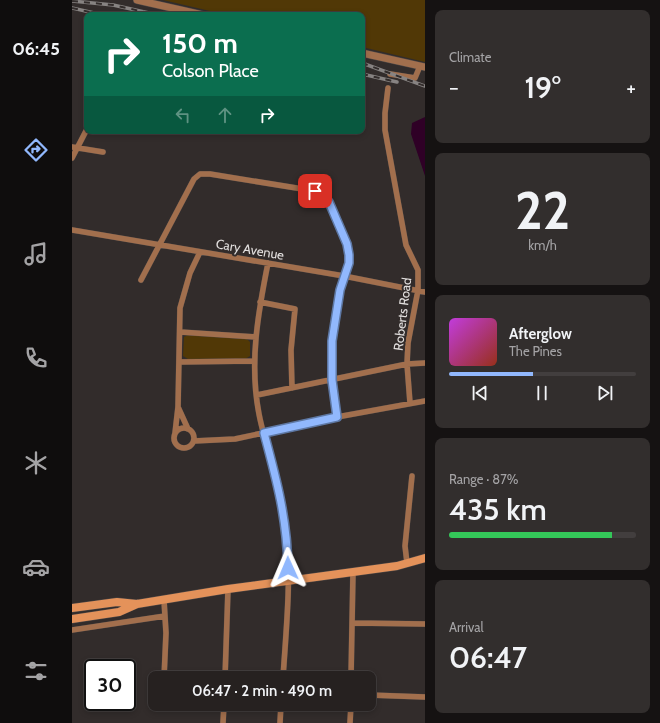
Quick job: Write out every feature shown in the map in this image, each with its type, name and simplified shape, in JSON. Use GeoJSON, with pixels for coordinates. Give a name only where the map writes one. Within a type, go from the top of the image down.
{"type":"FeatureCollection","features":[{"type":"Feature","properties":{"kind":"main road"},"geometry":{"type":"LineString","coordinates":[[72,608],[117,602],[137,604],[228,589],[353,572],[407,563],[425,558]]}},
{"type":"Feature","properties":{"kind":"main road"},"geometry":{"type":"LineString","coordinates":[[72,619],[119,612],[137,604]]}},
{"type":"Feature","properties":{"kind":"street"},"geometry":{"type":"LineString","coordinates":[[137,0],[190,12]]}},
{"type":"Feature","properties":{"kind":"street"},"geometry":{"type":"LineString","coordinates":[[365,54],[422,66],[415,78],[390,74]]}},
{"type":"Feature","properties":{"kind":"street","name":"Roberts Road"},"geometry":{"type":"LineString","coordinates":[[388,88],[384,113],[385,130],[406,245],[418,270],[418,290],[408,343],[407,364],[410,403]]}},
{"type":"Feature","properties":{"kind":"street"},"geometry":{"type":"LineString","coordinates":[[72,158],[75,148],[84,134]]}},
{"type":"Feature","properties":{"kind":"street"},"geometry":{"type":"LineString","coordinates":[[75,148],[103,152]]}},
{"type":"Feature","properties":{"kind":"street"},"geometry":{"type":"LineString","coordinates":[[141,280],[194,179],[200,174],[210,174],[298,187],[315,191],[329,202],[347,244],[349,255],[349,263],[338,296],[332,341],[332,380],[337,417]]}},
{"type":"Feature","properties":{"kind":"street","name":"Cary Avenue"},"geometry":{"type":"LineString","coordinates":[[72,230],[344,276],[425,292]]}},
{"type":"Feature","properties":{"kind":"street"},"geometry":{"type":"LineString","coordinates":[[178,407],[188,429],[193,433],[194,441],[189,448],[180,448],[174,442],[178,407],[180,308],[190,273],[200,252]]}},
{"type":"Feature","properties":{"kind":"street"},"geometry":{"type":"LineString","coordinates":[[268,263],[260,302],[254,361],[259,413],[282,504],[287,535],[288,581],[283,671]]}},
{"type":"Feature","properties":{"kind":"street"},"geometry":{"type":"LineString","coordinates":[[260,302],[295,309],[291,350],[292,388]]}},
{"type":"Feature","properties":{"kind":"street"},"geometry":{"type":"LineString","coordinates":[[180,332],[256,337]]}},
{"type":"Feature","properties":{"kind":"street"},"geometry":{"type":"LineString","coordinates":[[179,362],[254,361]]}},
{"type":"Feature","properties":{"kind":"street"},"geometry":{"type":"LineString","coordinates":[[257,395],[407,364],[425,363]]}},
{"type":"Feature","properties":{"kind":"street"},"geometry":{"type":"LineString","coordinates":[[194,441],[235,439],[337,417],[425,401]]}},
{"type":"Feature","properties":{"kind":"street"},"geometry":{"type":"LineString","coordinates":[[175,433],[182,428],[188,429]]}},
{"type":"Feature","properties":{"kind":"street"},"geometry":{"type":"LineString","coordinates":[[407,563],[406,546],[412,476]]}},
{"type":"Feature","properties":{"kind":"street"},"geometry":{"type":"LineString","coordinates":[[351,671],[353,572]]}},
{"type":"Feature","properties":{"kind":"street"},"geometry":{"type":"LineString","coordinates":[[225,671],[228,589]]}},
{"type":"Feature","properties":{"kind":"street"},"geometry":{"type":"LineString","coordinates":[[164,600],[164,671]]}},
{"type":"Feature","properties":{"kind":"street"},"geometry":{"type":"LineString","coordinates":[[72,630],[165,616]]}},
{"type":"Feature","properties":{"kind":"street"},"geometry":{"type":"LineString","coordinates":[[352,623],[425,624]]}},
{"type":"Feature","properties":{"kind":"street"},"geometry":{"type":"LineString","coordinates":[[376,695],[425,697]]}},
{"type":"Feature","properties":{"kind":"street"},"geometry":{"type":"LineString","coordinates":[[223,723],[224,711]]}},
{"type":"Feature","properties":{"kind":"street"},"geometry":{"type":"LineString","coordinates":[[280,723],[281,711]]}},
{"type":"Feature","properties":{"kind":"street"},"geometry":{"type":"LineString","coordinates":[[350,723],[351,711]]}},
{"type":"Feature","properties":{"kind":"shaded area"},"geometry":{"type":"Polygon","coordinates":[[[163,0],[425,0],[425,62],[365,48],[365,12],[214,12],[163,0]]]}},
{"type":"Feature","properties":{"kind":"shaded area"},"geometry":{"type":"Polygon","coordinates":[[[425,117],[425,176],[411,134],[412,123],[425,117]]]}},
{"type":"Feature","properties":{"kind":"shaded area"},"geometry":{"type":"Polygon","coordinates":[[[188,335],[247,339],[250,342],[250,356],[245,359],[188,359],[183,356],[184,337],[188,335]]]}},
{"type":"Feature","properties":{"kind":"railway"},"geometry":{"type":"LineString","coordinates":[[72,1],[113,5],[144,12]]}},
{"type":"Feature","properties":{"kind":"railway"},"geometry":{"type":"LineString","coordinates":[[72,8],[90,12]]}},
{"type":"Feature","properties":{"kind":"railway"},"geometry":{"type":"LineString","coordinates":[[365,64],[425,86]]}},
{"type":"Feature","properties":{"kind":"railway"},"geometry":{"type":"LineString","coordinates":[[365,75],[397,82]]}},
{"type":"Feature","properties":{"kind":"route"},"geometry":{"type":"LineString","coordinates":[[288,568],[287,535],[282,504],[264,433],[337,417],[331,371],[332,341],[340,290],[349,263],[347,244],[329,202],[315,191]]}}]}
